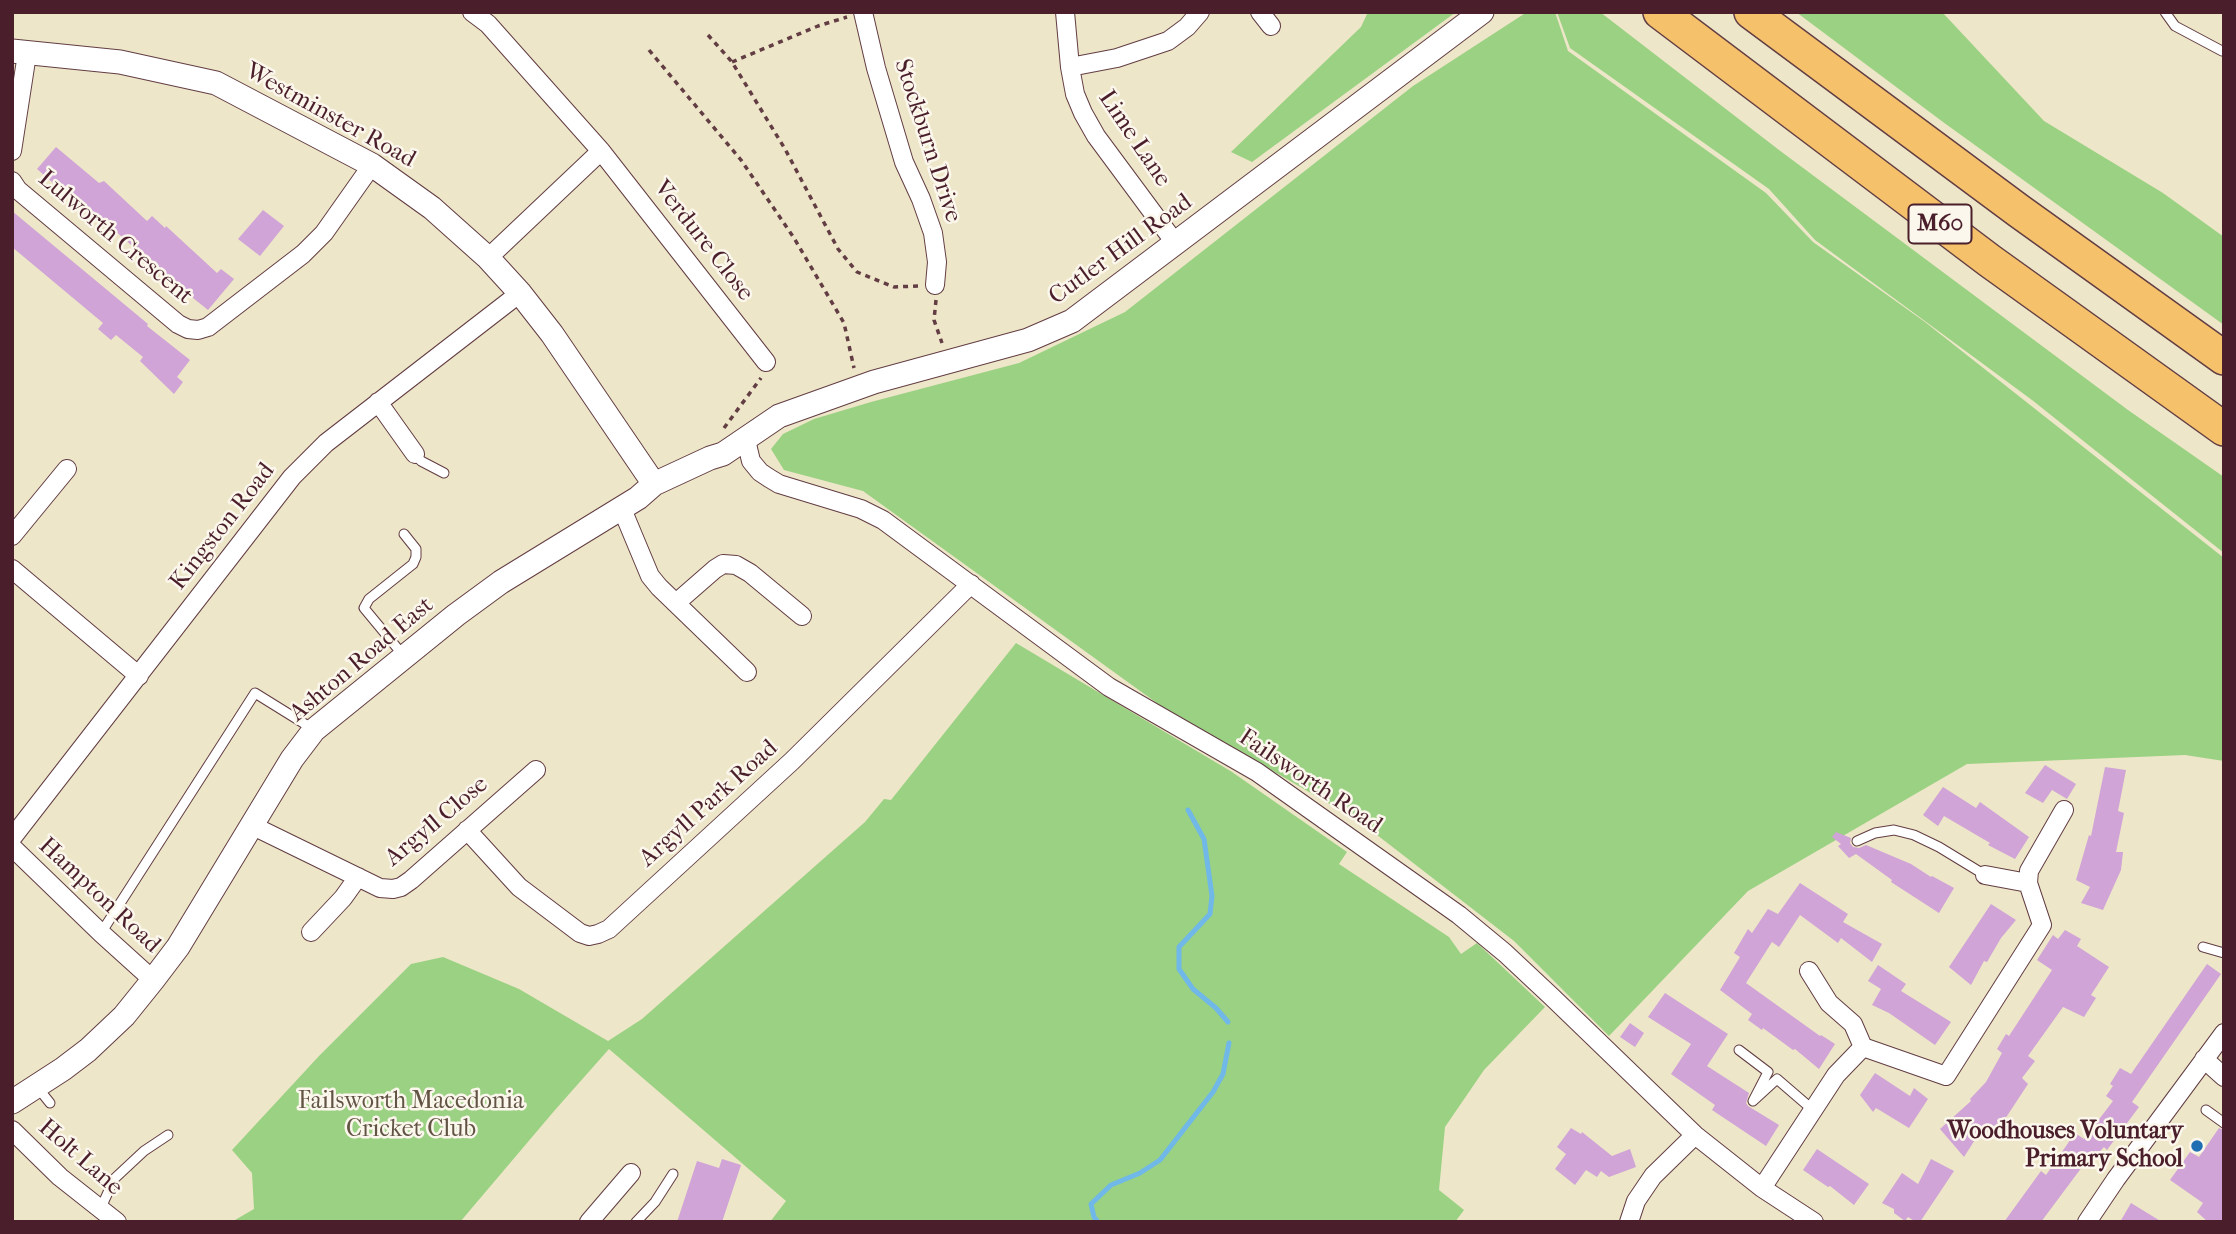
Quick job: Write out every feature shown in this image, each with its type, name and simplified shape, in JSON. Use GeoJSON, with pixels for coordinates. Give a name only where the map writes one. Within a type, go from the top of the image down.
{"type":"FeatureCollection","features":[{"type":"Feature","properties":{"kind":"highway","name":"M60"},"geometry":{"type":"LineString","coordinates":[[1660,12],[1990,261],[2224,429]]}},
{"type":"Feature","properties":{"kind":"highway","name":"M60"},"geometry":{"type":"LineString","coordinates":[[1751,12],[2019,211],[2224,358]]}},
{"type":"Feature","properties":{"kind":"street","name":"Verdure Close"},"geometry":{"type":"LineString","coordinates":[[472,12],[488,24],[601,151],[766,362]]}},
{"type":"Feature","properties":{"kind":"street","name":"Lime Lane"},"geometry":{"type":"LineString","coordinates":[[1065,12],[1075,94],[1096,136],[1176,244]]}},
{"type":"Feature","properties":{"kind":"street"},"geometry":{"type":"LineString","coordinates":[[1070,67],[1117,58],[1168,41],[1187,27],[1200,12]]}},
{"type":"Feature","properties":{"kind":"street","name":"Cutler Hill Road"},"geometry":{"type":"LineString","coordinates":[[746,440],[779,416],[858,387],[1028,340],[1072,321],[1482,12]]}},
{"type":"Feature","properties":{"kind":"street","name":"Stockburn Drive"},"geometry":{"type":"LineString","coordinates":[[858,14],[904,162],[933,233],[937,262],[935,285]]}},
{"type":"Feature","properties":{"kind":"street"},"geometry":{"type":"LineString","coordinates":[[12,151],[20,53]]}},
{"type":"Feature","properties":{"kind":"street","name":"Westminster Road"},"geometry":{"type":"LineString","coordinates":[[20,53],[120,62],[216,83],[372,164],[432,208],[488,258],[520,293],[552,334],[654,484]]}},
{"type":"Feature","properties":{"kind":"street"},"geometry":{"type":"LineString","coordinates":[[488,258],[601,151]]}},
{"type":"Feature","properties":{"kind":"street","name":"Lulworth Crescent"},"geometry":{"type":"LineString","coordinates":[[12,181],[18,190],[178,324],[198,330],[208,327],[303,254],[324,233],[372,164]]}},
{"type":"Feature","properties":{"kind":"street","name":"Kingston Road"},"geometry":{"type":"LineString","coordinates":[[12,838],[292,477],[326,443],[520,293]]}},
{"type":"Feature","properties":{"kind":"street"},"geometry":{"type":"LineString","coordinates":[[378,402],[415,454]]}},
{"type":"Feature","properties":{"kind":"street","name":"Ashton Road East"},"geometry":{"type":"LineString","coordinates":[[12,1102],[44,1094],[71,1063],[107,1033],[153,980],[178,947],[292,759],[314,730],[404,656],[501,582],[622,509],[654,484],[723,454],[746,440]]}},
{"type":"Feature","properties":{"kind":"street","name":"Failsworth Road"},"geometry":{"type":"LineString","coordinates":[[746,440],[751,461],[769,478],[779,484],[862,509],[883,520],[1109,687],[1256,772],[1459,915],[1543,988],[1695,1135],[1805,1219]]}},
{"type":"Feature","properties":{"kind":"street"},"geometry":{"type":"LineString","coordinates":[[12,536],[67,469]]}},
{"type":"Feature","properties":{"kind":"street"},"geometry":{"type":"LineString","coordinates":[[622,509],[650,576],[747,672]]}},
{"type":"Feature","properties":{"kind":"street"},"geometry":{"type":"LineString","coordinates":[[676,603],[715,569],[723,564],[736,565],[750,573],[802,616]]}},
{"type":"Feature","properties":{"kind":"street"},"geometry":{"type":"LineString","coordinates":[[12,569],[139,676]]}},
{"type":"Feature","properties":{"kind":"street","name":"Argyll Park Road"},"geometry":{"type":"LineString","coordinates":[[467,830],[519,887],[580,933],[589,936],[609,929],[792,761],[971,584]]}},
{"type":"Feature","properties":{"kind":"street","name":"Argyll Close"},"geometry":{"type":"LineString","coordinates":[[251,825],[380,888],[393,889],[401,887],[536,770]]}},
{"type":"Feature","properties":{"kind":"street"},"geometry":{"type":"LineString","coordinates":[[1809,971],[1829,1003],[1853,1024],[1863,1047],[1946,1076],[2042,925],[2028,884],[2029,871],[2064,810]]}},
{"type":"Feature","properties":{"kind":"street","name":"Hampton Road"},"geometry":{"type":"LineString","coordinates":[[12,847],[153,980]]}},
{"type":"Feature","properties":{"kind":"street"},"geometry":{"type":"LineString","coordinates":[[1985,875],[2028,884]]}},
{"type":"Feature","properties":{"kind":"street"},"geometry":{"type":"LineString","coordinates":[[311,932],[343,898],[358,877]]}},
{"type":"Feature","properties":{"kind":"street"},"geometry":{"type":"LineString","coordinates":[[2087,1222],[2224,1033]]}},
{"type":"Feature","properties":{"kind":"street"},"geometry":{"type":"LineString","coordinates":[[1762,1188],[1836,1075],[1863,1047]]}},
{"type":"Feature","properties":{"kind":"street"},"geometry":{"type":"LineString","coordinates":[[2204,1059],[2224,1077]]}},
{"type":"Feature","properties":{"kind":"street","name":"Holt Lane"},"geometry":{"type":"LineString","coordinates":[[12,1130],[60,1177],[117,1222]]}},
{"type":"Feature","properties":{"kind":"street"},"geometry":{"type":"LineString","coordinates":[[1629,1222],[1636,1201],[1653,1176],[1695,1135]]}},
{"type":"Feature","properties":{"kind":"street"},"geometry":{"type":"LineString","coordinates":[[589,1222],[631,1173]]}},
{"type":"Feature","properties":{"kind":"lane"},"geometry":{"type":"LineString","coordinates":[[2165,12],[2175,26],[2222,51]]}},
{"type":"Feature","properties":{"kind":"lane"},"geometry":{"type":"LineString","coordinates":[[415,454],[444,473]]}},
{"type":"Feature","properties":{"kind":"lane"},"geometry":{"type":"LineString","coordinates":[[404,534],[416,549],[413,564],[369,599],[365,608],[404,656]]}},
{"type":"Feature","properties":{"kind":"lane"},"geometry":{"type":"LineString","coordinates":[[101,933],[255,693],[314,730]]}},
{"type":"Feature","properties":{"kind":"lane"},"geometry":{"type":"LineString","coordinates":[[1857,841],[1875,832],[1894,830],[1914,835],[1985,875]]}},
{"type":"Feature","properties":{"kind":"lane"},"geometry":{"type":"LineString","coordinates":[[2203,947],[2224,953]]}},
{"type":"Feature","properties":{"kind":"lane"},"geometry":{"type":"LineString","coordinates":[[1739,1050],[1768,1072],[1753,1101],[1777,1079],[1813,1110]]}},
{"type":"Feature","properties":{"kind":"lane"},"geometry":{"type":"LineString","coordinates":[[2206,1110],[2224,1123]]}},
{"type":"Feature","properties":{"kind":"lane"},"geometry":{"type":"LineString","coordinates":[[100,1210],[114,1179],[144,1151],[167,1135]]}},
{"type":"Feature","properties":{"kind":"lane"},"geometry":{"type":"LineString","coordinates":[[636,1222],[655,1202],[673,1174]]}},
{"type":"Feature","properties":{"kind":"path"},"geometry":{"type":"LineString","coordinates":[[732,62],[818,26],[858,14]]}},
{"type":"Feature","properties":{"kind":"path"},"geometry":{"type":"LineString","coordinates":[[708,35],[732,62],[785,149],[838,249],[857,272],[894,287],[935,285],[934,320],[949,362]]}},
{"type":"Feature","properties":{"kind":"path"},"geometry":{"type":"LineString","coordinates":[[649,50],[741,160],[821,282],[844,323],[858,387]]}},
{"type":"Feature","properties":{"kind":"path"},"geometry":{"type":"LineString","coordinates":[[722,430],[761,378],[766,362]]}},
{"type":"Feature","properties":{"kind":"green space"},"geometry":{"type":"Polygon","coordinates":[[[1368,12],[1456,12],[1252,162],[1231,152],[1361,27],[1368,12]]]}},
{"type":"Feature","properties":{"kind":"green space"},"geometry":{"type":"Polygon","coordinates":[[[1527,12],[1555,12],[1568,51],[1766,193],[1813,242],[1925,322],[2224,558],[2224,761],[2185,755],[1967,764],[1748,891],[1609,1036],[1514,941],[1359,821],[1161,706],[863,491],[784,470],[771,449],[783,434],[814,419],[1019,363],[1125,312],[1413,86],[1527,12]]]}},
{"type":"Feature","properties":{"kind":"green space"},"geometry":{"type":"Polygon","coordinates":[[[1557,12],[1600,12],[1779,150],[2128,410],[2224,477],[2224,553],[2032,400],[1815,240],[1769,189],[1570,48],[1557,12]]]}},
{"type":"Feature","properties":{"kind":"green space"},"geometry":{"type":"Polygon","coordinates":[[[1796,12],[1942,12],[2044,121],[2163,193],[2224,237],[2224,325],[1943,122],[1796,12]]]}},
{"type":"Feature","properties":{"kind":"green space","name":"Failsworth Macedonia Cricket Club"},"geometry":{"type":"Polygon","coordinates":[[[1016,643],[1232,772],[1347,852],[1339,864],[1449,937],[1461,954],[1477,943],[1545,1007],[1484,1070],[1445,1127],[1439,1190],[1464,1210],[1455,1222],[770,1222],[786,1201],[609,1049],[460,1222],[235,1220],[254,1209],[252,1173],[232,1150],[319,1056],[411,964],[443,957],[519,989],[608,1041],[642,1019],[865,822],[884,799],[891,800],[1016,643]]]}},
{"type":"Feature","properties":{"kind":"building"},"geometry":{"type":"Polygon","coordinates":[[[56,147],[99,183],[104,181],[147,221],[152,216],[165,228],[166,226],[217,273],[221,269],[234,279],[208,310],[70,191],[66,194],[37,169],[56,147]]]}},
{"type":"Feature","properties":{"kind":"building"},"geometry":{"type":"Polygon","coordinates":[[[263,210],[284,226],[260,256],[238,239],[263,210]]]}},
{"type":"Feature","properties":{"kind":"building"},"geometry":{"type":"Polygon","coordinates":[[[12,211],[190,360],[177,377],[183,382],[174,394],[140,361],[143,357],[116,335],[111,340],[98,329],[103,323],[12,247],[12,211]]]}},
{"type":"Feature","properties":{"kind":"building"},"geometry":{"type":"Polygon","coordinates":[[[2045,765],[2076,784],[2067,799],[2052,790],[2043,803],[2025,793],[2045,765]]]}},
{"type":"Feature","properties":{"kind":"building"},"geometry":{"type":"Polygon","coordinates":[[[2105,767],[2126,770],[2118,811],[2124,813],[2116,852],[2123,852],[2121,870],[2103,910],[2081,903],[2090,887],[2076,880],[2089,835],[2091,836],[2105,767]]]}},
{"type":"Feature","properties":{"kind":"building"},"geometry":{"type":"Polygon","coordinates":[[[1943,787],[1976,808],[1980,802],[2029,837],[2015,859],[1944,816],[1938,826],[1923,815],[1943,787]]]}},
{"type":"Feature","properties":{"kind":"building"},"geometry":{"type":"Polygon","coordinates":[[[1836,832],[1851,838],[1853,847],[1866,845],[1911,864],[1954,888],[1939,913],[1891,882],[1892,880],[1856,854],[1849,858],[1838,846],[1841,844],[1832,837],[1836,832]]]}},
{"type":"Feature","properties":{"kind":"building"},"geometry":{"type":"Polygon","coordinates":[[[1800,883],[1848,914],[1843,922],[1882,944],[1872,962],[1841,938],[1838,943],[1800,915],[1779,947],[1772,942],[1746,983],[1835,1044],[1819,1069],[1795,1049],[1748,1020],[1752,1014],[1720,990],[1740,957],[1734,953],[1748,929],[1752,933],[1768,909],[1778,914],[1800,883]]]}},
{"type":"Feature","properties":{"kind":"building"},"geometry":{"type":"Polygon","coordinates":[[[1991,904],[2016,920],[2001,938],[1987,962],[1984,961],[1971,985],[1949,967],[1991,904]]]}},
{"type":"Feature","properties":{"kind":"building"},"geometry":{"type":"Polygon","coordinates":[[[2065,930],[2081,939],[2077,946],[2109,967],[2091,995],[2096,998],[2084,1017],[2063,1007],[2028,1056],[2035,1061],[2022,1078],[2028,1084],[2007,1116],[1981,1137],[1978,1135],[1964,1157],[1940,1129],[1971,1101],[1986,1082],[2002,1053],[1997,1049],[2006,1034],[2009,1036],[2052,970],[2037,960],[2053,935],[2058,939],[2065,930]]]}},
{"type":"Feature","properties":{"kind":"building"},"geometry":{"type":"Polygon","coordinates":[[[2207,964],[2221,974],[2132,1102],[2139,1107],[2107,1150],[2104,1147],[2091,1161],[2088,1159],[2041,1222],[2004,1222],[2041,1171],[2046,1175],[2075,1133],[2084,1139],[2113,1101],[2106,1096],[2120,1068],[2131,1074],[2207,964]]]}},
{"type":"Feature","properties":{"kind":"building"},"geometry":{"type":"Polygon","coordinates":[[[1878,965],[1906,984],[1901,991],[1951,1022],[1935,1045],[1889,1013],[1872,1005],[1881,989],[1868,981],[1878,965]]]}},
{"type":"Feature","properties":{"kind":"building"},"geometry":{"type":"Polygon","coordinates":[[[1665,993],[1728,1034],[1707,1066],[1749,1093],[1746,1103],[1748,1106],[1779,1125],[1766,1146],[1712,1110],[1715,1105],[1671,1074],[1691,1044],[1648,1017],[1665,993]]]}},
{"type":"Feature","properties":{"kind":"building"},"geometry":{"type":"Polygon","coordinates":[[[1630,1023],[1644,1033],[1635,1047],[1620,1037],[1630,1023]]]}},
{"type":"Feature","properties":{"kind":"building"},"geometry":{"type":"Polygon","coordinates":[[[1875,1073],[1910,1096],[1914,1088],[1928,1099],[1909,1128],[1876,1108],[1873,1112],[1860,1095],[1875,1073]]]}},
{"type":"Feature","properties":{"kind":"building"},"geometry":{"type":"Polygon","coordinates":[[[1571,1128],[1581,1134],[1582,1132],[1612,1156],[1630,1149],[1636,1167],[1609,1177],[1601,1171],[1597,1177],[1586,1170],[1575,1185],[1555,1169],[1566,1154],[1557,1147],[1571,1128]]]}},
{"type":"Feature","properties":{"kind":"building"},"geometry":{"type":"Polygon","coordinates":[[[2219,1128],[2224,1130],[2224,1222],[2208,1222],[2197,1212],[2203,1203],[2170,1180],[2190,1152],[2199,1157],[2219,1128]]]}},
{"type":"Feature","properties":{"kind":"building"},"geometry":{"type":"Polygon","coordinates":[[[1817,1149],[1869,1184],[1854,1205],[1803,1170],[1817,1149]]]}},
{"type":"Feature","properties":{"kind":"building"},"geometry":{"type":"Polygon","coordinates":[[[722,1159],[741,1165],[722,1222],[677,1222],[697,1161],[719,1168],[722,1159]]]}},
{"type":"Feature","properties":{"kind":"building"},"geometry":{"type":"Polygon","coordinates":[[[1931,1159],[1954,1171],[1920,1222],[1908,1217],[1905,1221],[1894,1213],[1894,1209],[1882,1203],[1902,1173],[1918,1184],[1931,1159]]]}},
{"type":"Feature","properties":{"kind":"building"},"geometry":{"type":"Polygon","coordinates":[[[2131,1203],[2162,1222],[2120,1222],[2131,1203]]]}},
{"type":"Feature","properties":{"kind":"waterway"},"geometry":{"type":"LineString","coordinates":[[1188,810],[1204,839],[1212,896],[1210,914],[1179,947],[1179,969],[1193,989],[1228,1022]]}},
{"type":"Feature","properties":{"kind":"waterway"},"geometry":{"type":"LineString","coordinates":[[1098,1222],[1091,1204],[1111,1185],[1140,1173],[1160,1160],[1213,1092],[1223,1074],[1229,1043]]}},
{"type":"Feature","properties":{"kind":"place","name":"Woodhouses Voluntary Primary School"},"geometry":{"type":"Point","coordinates":[2197,1146]}}]}
